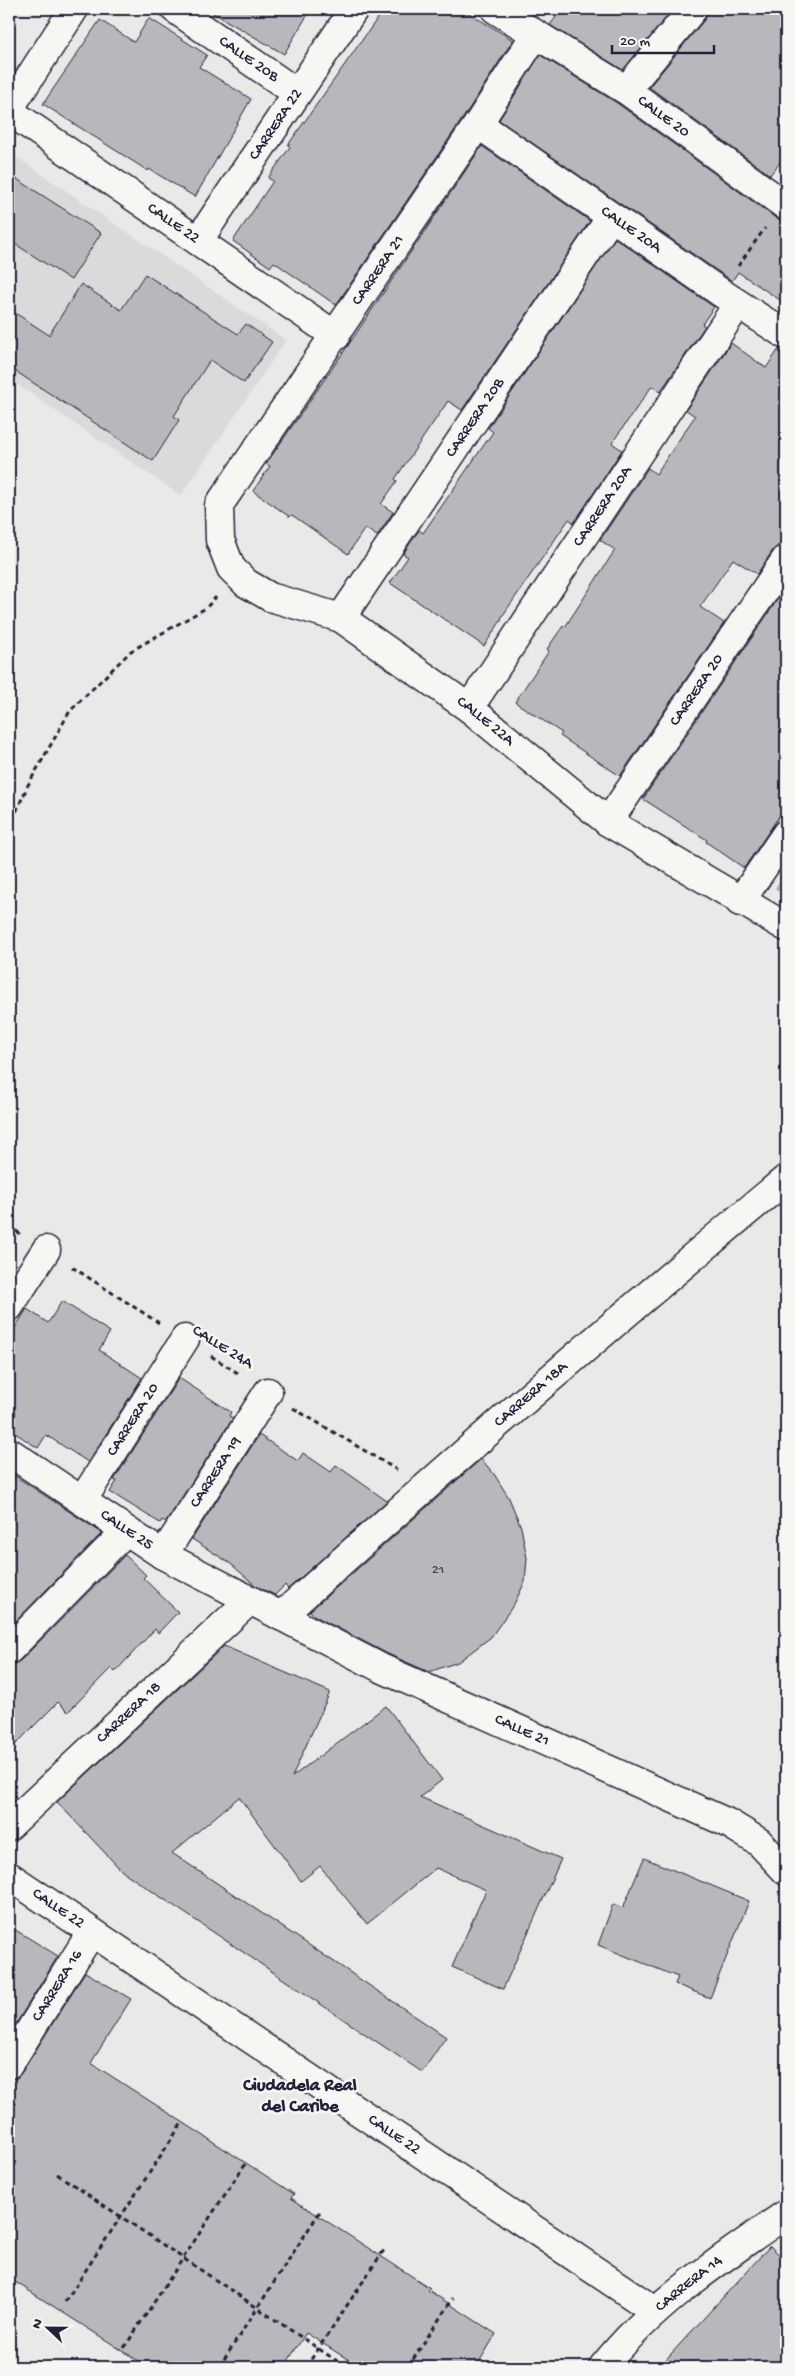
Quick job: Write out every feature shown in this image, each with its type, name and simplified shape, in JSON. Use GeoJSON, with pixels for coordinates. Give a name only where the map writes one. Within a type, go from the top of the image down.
{"type":"FeatureCollection","features":[{"type":"Feature","properties":{"kind":"street"},"geometry":{"type":"LineString","coordinates":[[9,110],[74,9]]}},
{"type":"Feature","properties":{"kind":"street","name":"CALLE 20B"},"geometry":{"type":"LineString","coordinates":[[174,9],[297,93]]}},
{"type":"Feature","properties":{"kind":"street","name":"CARRERA 22"},"geometry":{"type":"LineString","coordinates":[[198,241],[354,9]]}},
{"type":"Feature","properties":{"kind":"street"},"geometry":{"type":"LineString","coordinates":[[495,9],[534,22]]}},
{"type":"Feature","properties":{"kind":"street"},"geometry":{"type":"LineString","coordinates":[[626,90],[693,9]]}},
{"type":"Feature","properties":{"kind":"street","name":"CALLE 20"},"geometry":{"type":"LineString","coordinates":[[534,22],[626,90],[782,196]]}},
{"type":"Feature","properties":{"kind":"street","name":"CARRERA 21"},"geometry":{"type":"LineString","coordinates":[[219,505],[336,336],[478,124],[534,22]]}},
{"type":"Feature","properties":{"kind":"street","name":"CALLE 22"},"geometry":{"type":"LineString","coordinates":[[9,110],[336,336]]}},
{"type":"Feature","properties":{"kind":"street","name":"CALLE 20A"},"geometry":{"type":"LineString","coordinates":[[478,124],[729,298],[786,335]]}},
{"type":"Feature","properties":{"kind":"street","name":"CARRERA 20B"},"geometry":{"type":"LineString","coordinates":[[340,618],[611,217]]}},
{"type":"Feature","properties":{"kind":"street","name":"CARRERA 20A"},"geometry":{"type":"LineString","coordinates":[[469,708],[729,298]]}},
{"type":"Feature","properties":{"kind":"street","name":"CALLE 22A"},"geometry":{"type":"LineString","coordinates":[[219,505],[220,540],[231,568],[246,583],[270,597],[340,618],[469,708],[608,822],[740,902],[786,927]]}},
{"type":"Feature","properties":{"kind":"street","name":"CARRERA 20"},"geometry":{"type":"LineString","coordinates":[[608,822],[786,559]]}},
{"type":"Feature","properties":{"kind":"street"},"geometry":{"type":"LineString","coordinates":[[740,902],[786,834]]}},
{"type":"Feature","properties":{"kind":"street","name":"CARRERA 18A"},"geometry":{"type":"LineString","coordinates":[[281,1616],[424,1487],[617,1319],[786,1178]]}},
{"type":"Feature","properties":{"kind":"street"},"geometry":{"type":"LineString","coordinates":[[9,1307],[46,1250]]}},
{"type":"Feature","properties":{"kind":"street","name":"CARRERA 20"},"geometry":{"type":"LineString","coordinates":[[82,1501],[185,1339]]}},
{"type":"Feature","properties":{"kind":"street","name":"CARRERA 19"},"geometry":{"type":"LineString","coordinates":[[163,1555],[268,1392]]}},
{"type":"Feature","properties":{"kind":"street","name":"CALLE 25"},"geometry":{"type":"LineString","coordinates":[[9,1452],[163,1555],[250,1600]]}},
{"type":"Feature","properties":{"kind":"street"},"geometry":{"type":"LineString","coordinates":[[9,1650],[126,1532]]}},
{"type":"Feature","properties":{"kind":"street","name":"CALLE 21"},"geometry":{"type":"LineString","coordinates":[[250,1600],[381,1668],[728,1823],[759,1842],[786,1872]]}},
{"type":"Feature","properties":{"kind":"street","name":"CARRERA 18"},"geometry":{"type":"LineString","coordinates":[[9,1826],[250,1600]]}},
{"type":"Feature","properties":{"kind":"street","name":"CALLE 22"},"geometry":{"type":"LineString","coordinates":[[9,1876],[655,2311]]}},
{"type":"Feature","properties":{"kind":"street","name":"CARRERA 16"},"geometry":{"type":"LineString","coordinates":[[9,2064],[91,1933]]}},
{"type":"Feature","properties":{"kind":"street","name":"CARRERA 14"},"geometry":{"type":"LineString","coordinates":[[613,2364],[655,2311],[738,2247],[786,2214]]}},
{"type":"Feature","properties":{"kind":"path"},"geometry":{"type":"LineString","coordinates":[[729,298],[782,196]]}},
{"type":"Feature","properties":{"kind":"path"},"geometry":{"type":"LineString","coordinates":[[9,828],[28,785],[70,711],[131,651],[206,608],[223,589],[231,568]]}},
{"type":"Feature","properties":{"kind":"path","name":"CALLE 24A"},"geometry":{"type":"LineString","coordinates":[[9,1225],[268,1392],[424,1487]]}},
{"type":"Feature","properties":{"kind":"path"},"geometry":{"type":"LineString","coordinates":[[65,2302],[182,2123]]}},
{"type":"Feature","properties":{"kind":"path"},"geometry":{"type":"LineString","coordinates":[[124,2348],[244,2164]]}},
{"type":"Feature","properties":{"kind":"path"},"geometry":{"type":"LineString","coordinates":[[57,2174],[346,2367]]}},
{"type":"Feature","properties":{"kind":"path"},"geometry":{"type":"LineString","coordinates":[[218,2367],[321,2210]]}},
{"type":"Feature","properties":{"kind":"path"},"geometry":{"type":"LineString","coordinates":[[306,2367],[384,2250]]}},
{"type":"Feature","properties":{"kind":"path"},"geometry":{"type":"LineString","coordinates":[[408,2367],[453,2298]]}},
{"type":"Feature","properties":{"kind":"shaded area"},"geometry":{"type":"Polygon","coordinates":[[[9,152],[286,340],[181,496],[9,379],[9,152]]]}},
{"type":"Feature","properties":{"kind":"shaded area"},"geometry":{"type":"Polygon","coordinates":[[[786,873],[786,895],[776,888],[786,873]]]}},
{"type":"Feature","properties":{"kind":"building"},"geometry":{"type":"Polygon","coordinates":[[[206,9],[311,9],[284,54],[206,9]]]}},
{"type":"Feature","properties":{"kind":"building"},"geometry":{"type":"Polygon","coordinates":[[[384,9],[462,9],[513,40],[465,115],[336,305],[274,262],[270,267],[233,241],[273,181],[268,178],[290,147],[288,145],[384,9]]]}},
{"type":"Feature","properties":{"kind":"building"},"geometry":{"type":"Polygon","coordinates":[[[562,9],[673,9],[623,70],[550,25],[562,9]]]}},
{"type":"Feature","properties":{"kind":"building"},"geometry":{"type":"Polygon","coordinates":[[[708,9],[786,9],[786,155],[770,175],[649,87],[705,19],[708,9]]]}},
{"type":"Feature","properties":{"kind":"building"},"geometry":{"type":"Polygon","coordinates":[[[149,18],[207,55],[199,67],[251,99],[195,197],[149,169],[148,171],[43,104],[100,20],[134,42],[149,18]]]}},
{"type":"Feature","properties":{"kind":"building"},"geometry":{"type":"Polygon","coordinates":[[[540,55],[617,103],[777,219],[786,221],[786,304],[738,272],[732,281],[499,120],[540,55]]]}},
{"type":"Feature","properties":{"kind":"building"},"geometry":{"type":"Polygon","coordinates":[[[482,146],[590,221],[462,410],[448,401],[395,479],[397,481],[381,504],[393,512],[377,536],[365,528],[348,554],[292,515],[290,517],[253,491],[270,466],[266,464],[482,146]]]}},
{"type":"Feature","properties":{"kind":"building"},"geometry":{"type":"Polygon","coordinates":[[[9,174],[101,233],[71,280],[9,240],[9,174]]]}},
{"type":"Feature","properties":{"kind":"building"},"geometry":{"type":"Polygon","coordinates":[[[615,238],[714,307],[702,324],[705,326],[660,392],[652,386],[612,443],[622,450],[574,523],[569,519],[484,646],[390,583],[408,557],[403,554],[419,530],[423,533],[493,432],[488,428],[615,238]]]}},
{"type":"Feature","properties":{"kind":"building"},"geometry":{"type":"Polygon","coordinates":[[[145,274],[238,334],[246,324],[272,342],[244,383],[210,360],[174,416],[179,420],[153,461],[9,367],[9,309],[49,335],[81,284],[121,310],[145,274]]]}},
{"type":"Feature","properties":{"kind":"building"},"geometry":{"type":"Polygon","coordinates":[[[731,343],[766,368],[779,349],[786,350],[786,544],[779,545],[773,550],[757,574],[733,559],[700,607],[724,623],[620,776],[560,736],[562,733],[515,702],[549,651],[547,649],[563,626],[565,627],[615,550],[600,540],[648,468],[656,474],[695,416],[686,410],[731,343]]]}},
{"type":"Feature","properties":{"kind":"building"},"geometry":{"type":"Polygon","coordinates":[[[786,587],[786,806],[744,868],[706,842],[707,840],[643,799],[786,587]]]}},
{"type":"Feature","properties":{"kind":"building"},"geometry":{"type":"Polygon","coordinates":[[[62,1301],[110,1332],[99,1350],[142,1378],[88,1462],[46,1435],[38,1448],[9,1429],[9,1337],[27,1309],[48,1323],[62,1301]]]}},
{"type":"Feature","properties":{"kind":"building"},"geometry":{"type":"Polygon","coordinates":[[[179,1378],[231,1412],[229,1416],[233,1418],[166,1522],[162,1520],[160,1523],[110,1492],[117,1481],[114,1480],[179,1378]]]}},
{"type":"Feature","properties":{"kind":"building"},"geometry":{"type":"Polygon","coordinates":[[[259,1435],[298,1461],[303,1453],[331,1472],[336,1465],[387,1501],[288,1589],[285,1585],[275,1595],[256,1586],[231,1564],[192,1539],[259,1435]]]}},
{"type":"Feature","properties":{"kind":"building"},"geometry":{"type":"Polygon","coordinates":[[[481,1459],[494,1474],[509,1498],[521,1527],[527,1558],[525,1582],[514,1604],[491,1637],[458,1662],[429,1672],[388,1654],[315,1616],[310,1611],[481,1459]]]}},
{"type":"Feature","properties":{"kind":"building"},"geometry":{"type":"Polygon","coordinates":[[[9,1472],[102,1533],[9,1628],[9,1472]]]}},
{"type":"Feature","properties":{"kind":"building"},"geometry":{"type":"Polygon","coordinates":[[[125,1555],[146,1575],[143,1578],[178,1612],[158,1633],[155,1629],[115,1672],[111,1668],[68,1712],[58,1702],[9,1751],[9,1665],[20,1661],[125,1555]]]}},
{"type":"Feature","properties":{"kind":"building"},"geometry":{"type":"Polygon","coordinates":[[[224,1646],[330,1692],[292,1777],[386,1706],[442,1780],[420,1797],[561,1859],[503,1989],[452,1967],[486,1890],[436,1868],[367,1924],[320,1866],[301,1881],[239,1797],[172,1853],[446,2037],[422,2072],[122,1871],[57,1802],[224,1646]]]}},
{"type":"Feature","properties":{"kind":"building"},"geometry":{"type":"Polygon","coordinates":[[[644,1858],[749,1901],[710,1998],[675,1984],[678,1977],[598,1945],[613,1904],[623,1908],[644,1858]]]}},
{"type":"Feature","properties":{"kind":"building"},"geometry":{"type":"Polygon","coordinates":[[[9,1926],[58,1956],[9,2035],[9,1926]]]}},
{"type":"Feature","properties":{"kind":"building"},"geometry":{"type":"Polygon","coordinates":[[[85,1972],[131,1999],[91,2063],[294,2194],[291,2198],[430,2288],[428,2290],[496,2334],[476,2367],[360,2367],[306,2333],[284,2367],[148,2367],[9,2278],[9,2080],[17,2078],[22,2072],[85,1972]]]}},
{"type":"Feature","properties":{"kind":"building"},"geometry":{"type":"Polygon","coordinates":[[[770,2246],[786,2261],[786,2367],[659,2367],[770,2246]]]}},
{"type":"Feature","properties":{"kind":"district","name":"Ciudadela Real del Caribe"},"geometry":{"type":"Point","coordinates":[300,2096]}}]}
